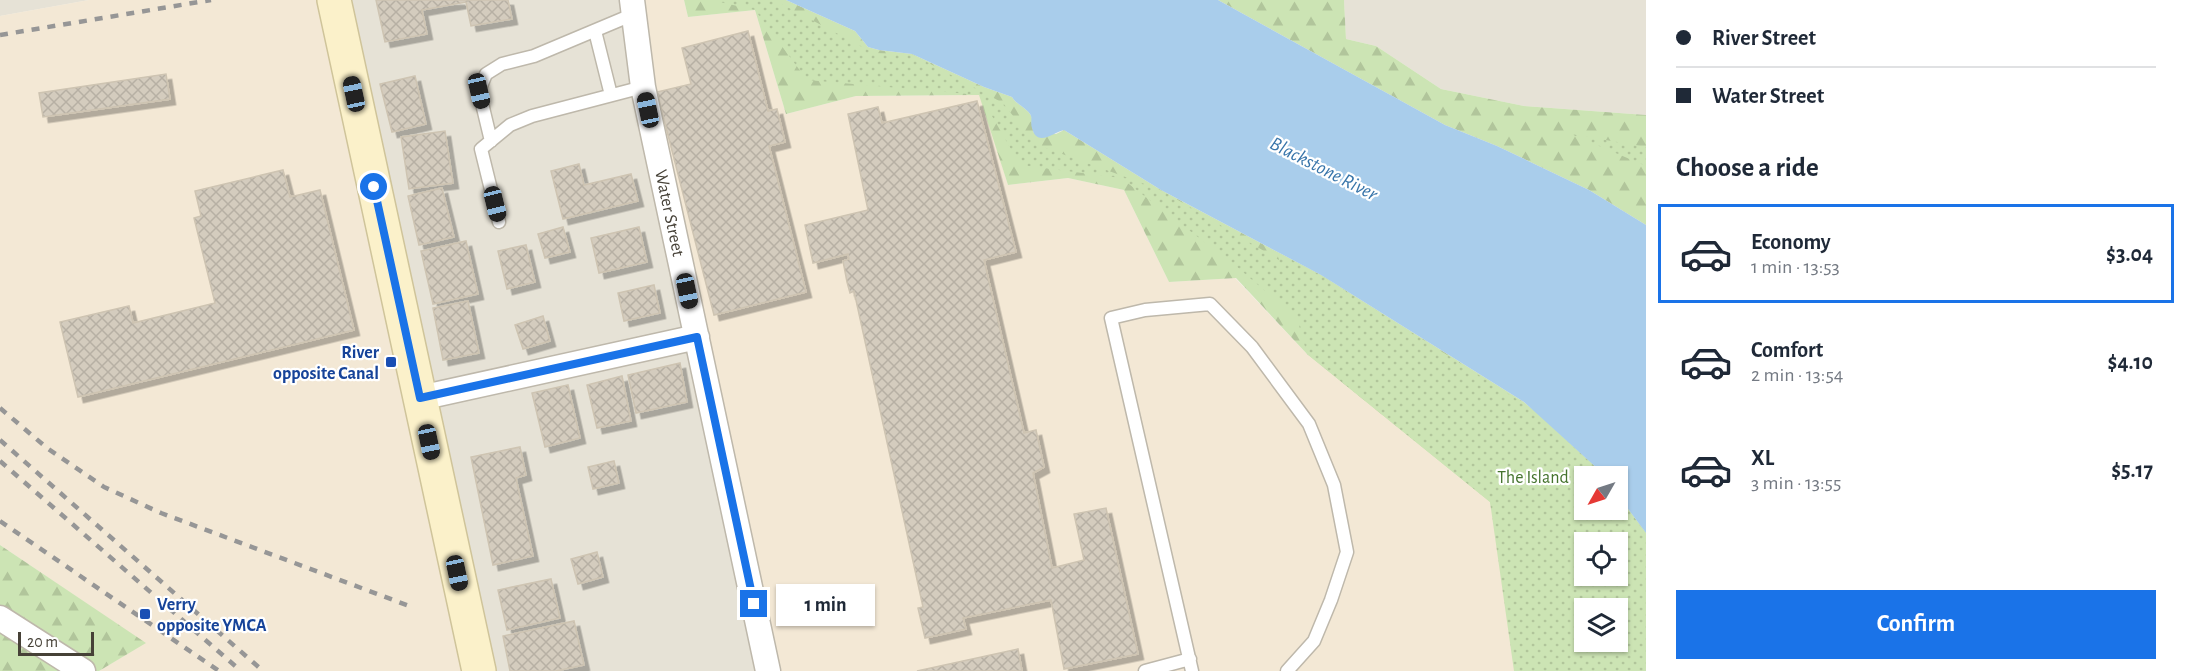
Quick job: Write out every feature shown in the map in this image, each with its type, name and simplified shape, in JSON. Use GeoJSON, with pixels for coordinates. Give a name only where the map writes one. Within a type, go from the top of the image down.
{"type":"FeatureCollection","features":[{"type":"Feature","properties":{"kind":"street"},"geometry":{"type":"LineString","coordinates":[[334,0],[479,671]]}},
{"type":"Feature","properties":{"kind":"street","name":"Water Street"},"geometry":{"type":"LineString","coordinates":[[633,7],[643,87],[768,671]]}},
{"type":"Feature","properties":{"kind":"street"},"geometry":{"type":"LineString","coordinates":[[420,398],[697,337]]}},
{"type":"Feature","properties":{"kind":"street"},"geometry":{"type":"LineString","coordinates":[[0,618],[83,671]]}},
{"type":"Feature","properties":{"kind":"lane"},"geometry":{"type":"LineString","coordinates":[[491,141],[479,91],[486,74],[502,64],[534,56],[595,31],[633,7]]}},
{"type":"Feature","properties":{"kind":"lane"},"geometry":{"type":"LineString","coordinates":[[595,31],[611,95]]}},
{"type":"Feature","properties":{"kind":"lane"},"geometry":{"type":"LineString","coordinates":[[499,222],[481,149],[510,125],[532,116],[643,87]]}},
{"type":"Feature","properties":{"kind":"lane"},"geometry":{"type":"LineString","coordinates":[[1145,671],[1191,665],[1111,318],[1145,310],[1210,304],[1252,347],[1309,424],[1334,485],[1347,552],[1314,641],[1287,671]]}},
{"type":"Feature","properties":{"kind":"shaded area"},"geometry":{"type":"Polygon","coordinates":[[[0,0],[89,0],[0,16],[0,0]]]}},
{"type":"Feature","properties":{"kind":"shaded area"},"geometry":{"type":"Polygon","coordinates":[[[89,0],[343,0],[471,671],[99,671],[145,643],[0,545],[0,16],[89,0]]]}},
{"type":"Feature","properties":{"kind":"shaded area"},"geometry":{"type":"Polygon","coordinates":[[[343,0],[631,0],[761,671],[471,671],[343,0]]]}},
{"type":"Feature","properties":{"kind":"shaded area"},"geometry":{"type":"Polygon","coordinates":[[[631,0],[684,0],[688,17],[755,10],[786,114],[856,96],[980,95],[1008,185],[1068,178],[1124,190],[1169,282],[1235,278],[1307,354],[1405,417],[1490,502],[1544,671],[761,671],[631,0]]]}},
{"type":"Feature","properties":{"kind":"shaded area"},"geometry":{"type":"Polygon","coordinates":[[[1344,0],[1646,0],[1646,115],[1524,106],[1441,89],[1376,46],[1346,39],[1344,0]]]}},
{"type":"Feature","properties":{"kind":"green space"},"geometry":{"type":"Polygon","coordinates":[[[684,0],[786,0],[855,31],[868,47],[912,54],[984,87],[1012,97],[1030,114],[1034,133],[1056,134],[1064,130],[1161,190],[1321,275],[1524,402],[1595,466],[1574,466],[1574,520],[1628,520],[1628,509],[1646,533],[1646,671],[1544,671],[1514,600],[1490,502],[1307,354],[1236,278],[1169,282],[1124,190],[1068,178],[1008,185],[979,95],[856,96],[786,114],[755,10],[688,17],[684,0]]]}},
{"type":"Feature","properties":{"kind":"green space","name":"The Island"},"geometry":{"type":"Polygon","coordinates":[[[711,0],[774,0],[874,53],[912,54],[1003,103],[1035,144],[1161,190],[1279,260],[1277,252],[1321,275],[1534,410],[1595,466],[1574,466],[1574,520],[1628,520],[1628,509],[1646,533],[1646,671],[1514,671],[1490,502],[1307,354],[1297,318],[1237,267],[1121,178],[1020,165],[980,95],[807,80],[755,10],[711,0]]]}},
{"type":"Feature","properties":{"kind":"green space"},"geometry":{"type":"Polygon","coordinates":[[[1218,0],[1344,0],[1346,39],[1376,46],[1441,89],[1524,106],[1646,115],[1646,225],[1589,190],[1497,146],[1445,125],[1218,0]]]}},
{"type":"Feature","properties":{"kind":"green space"},"geometry":{"type":"Polygon","coordinates":[[[1571,134],[1646,147],[1646,166],[1571,134]]]}},
{"type":"Feature","properties":{"kind":"green space"},"geometry":{"type":"Polygon","coordinates":[[[0,545],[146,643],[99,671],[0,671],[0,545]]]}},
{"type":"Feature","properties":{"kind":"water","name":"Blackstone River"},"geometry":{"type":"Polygon","coordinates":[[[786,0],[1218,0],[1445,125],[1497,146],[1589,190],[1646,225],[1646,533],[1628,509],[1628,466],[1595,466],[1524,402],[1321,275],[1161,190],[1064,130],[1046,137],[1038,137],[1034,134],[1030,114],[1012,97],[984,87],[912,54],[868,47],[855,31],[786,0]]]}},
{"type":"Feature","properties":{"kind":"building"},"geometry":{"type":"Polygon","coordinates":[[[376,0],[508,0],[512,19],[471,26],[466,2],[422,10],[427,34],[385,42],[376,0]]]}},
{"type":"Feature","properties":{"kind":"building"},"geometry":{"type":"Polygon","coordinates":[[[748,31],[768,111],[777,109],[785,142],[769,146],[806,292],[714,315],[657,92],[691,84],[682,48],[748,31]]]}},
{"type":"Feature","properties":{"kind":"building"},"geometry":{"type":"Polygon","coordinates":[[[166,74],[170,99],[43,117],[39,93],[166,74]]]}},
{"type":"Feature","properties":{"kind":"building"},"geometry":{"type":"Polygon","coordinates":[[[415,76],[426,124],[392,132],[380,84],[415,76]]]}},
{"type":"Feature","properties":{"kind":"building"},"geometry":{"type":"Polygon","coordinates":[[[977,101],[1016,252],[984,260],[1024,433],[1036,430],[1044,467],[1033,473],[1052,568],[1084,560],[1074,514],[1106,508],[1138,654],[1064,669],[1051,600],[963,618],[966,629],[925,638],[918,608],[923,607],[854,291],[850,293],[847,282],[843,261],[849,259],[848,254],[813,263],[805,225],[868,210],[848,114],[878,107],[882,123],[977,101]]]}},
{"type":"Feature","properties":{"kind":"building"},"geometry":{"type":"Polygon","coordinates":[[[445,131],[453,183],[409,189],[401,137],[445,131]]]}},
{"type":"Feature","properties":{"kind":"building"},"geometry":{"type":"Polygon","coordinates":[[[579,164],[584,185],[631,174],[638,201],[563,219],[551,171],[579,164]]]}},
{"type":"Feature","properties":{"kind":"building"},"geometry":{"type":"Polygon","coordinates":[[[283,170],[290,197],[320,190],[354,330],[78,397],[60,322],[129,306],[133,323],[215,303],[194,218],[201,216],[195,191],[283,170]]]}},
{"type":"Feature","properties":{"kind":"building"},"geometry":{"type":"Polygon","coordinates":[[[442,188],[454,237],[419,245],[408,196],[442,188]]]}},
{"type":"Feature","properties":{"kind":"building"},"geometry":{"type":"Polygon","coordinates":[[[563,227],[570,252],[545,258],[538,234],[563,227]]]}},
{"type":"Feature","properties":{"kind":"building"},"geometry":{"type":"Polygon","coordinates":[[[639,227],[647,262],[599,273],[591,238],[639,227]]]}},
{"type":"Feature","properties":{"kind":"building"},"geometry":{"type":"Polygon","coordinates":[[[466,241],[478,294],[433,304],[421,251],[466,241]]]}},
{"type":"Feature","properties":{"kind":"building"},"geometry":{"type":"Polygon","coordinates":[[[526,245],[535,282],[507,289],[498,251],[526,245]]]}},
{"type":"Feature","properties":{"kind":"building"},"geometry":{"type":"Polygon","coordinates":[[[654,285],[660,313],[624,321],[618,293],[654,285]]]}},
{"type":"Feature","properties":{"kind":"building"},"geometry":{"type":"Polygon","coordinates":[[[468,301],[479,353],[443,360],[433,308],[468,301]]]}},
{"type":"Feature","properties":{"kind":"building"},"geometry":{"type":"Polygon","coordinates":[[[543,316],[550,341],[523,349],[515,325],[543,316]]]}},
{"type":"Feature","properties":{"kind":"building"},"geometry":{"type":"Polygon","coordinates":[[[680,363],[687,402],[636,413],[628,375],[680,363]]]}},
{"type":"Feature","properties":{"kind":"building"},"geometry":{"type":"Polygon","coordinates":[[[622,376],[631,421],[597,428],[587,385],[622,376]]]}},
{"type":"Feature","properties":{"kind":"building"},"geometry":{"type":"Polygon","coordinates":[[[568,385],[580,438],[545,447],[532,393],[568,385]]]}},
{"type":"Feature","properties":{"kind":"building"},"geometry":{"type":"Polygon","coordinates":[[[520,447],[526,475],[516,478],[533,556],[493,565],[471,457],[520,447]]]}},
{"type":"Feature","properties":{"kind":"building"},"geometry":{"type":"Polygon","coordinates":[[[614,461],[619,483],[593,489],[588,467],[614,461]]]}},
{"type":"Feature","properties":{"kind":"building"},"geometry":{"type":"Polygon","coordinates":[[[597,552],[603,577],[578,584],[571,559],[597,552]]]}},
{"type":"Feature","properties":{"kind":"building"},"geometry":{"type":"Polygon","coordinates":[[[551,579],[560,618],[507,630],[498,590],[551,579]]]}},
{"type":"Feature","properties":{"kind":"building"},"geometry":{"type":"Polygon","coordinates":[[[574,621],[584,665],[556,671],[510,671],[503,636],[574,621]]]}},
{"type":"Feature","properties":{"kind":"building"},"geometry":{"type":"Polygon","coordinates":[[[1018,649],[1022,671],[917,671],[1018,649]]]}},
{"type":"Feature","properties":{"kind":"railway"},"geometry":{"type":"LineString","coordinates":[[0,35],[211,0]]}},
{"type":"Feature","properties":{"kind":"railway"},"geometry":{"type":"LineString","coordinates":[[0,408],[47,448],[104,487],[161,513],[412,607]]}},
{"type":"Feature","properties":{"kind":"railway"},"geometry":{"type":"LineString","coordinates":[[0,440],[263,671]]}},
{"type":"Feature","properties":{"kind":"railway"},"geometry":{"type":"LineString","coordinates":[[0,461],[241,671]]}},
{"type":"Feature","properties":{"kind":"railway"},"geometry":{"type":"LineString","coordinates":[[0,521],[219,671]]}},
{"type":"Feature","properties":{"kind":"place","name":"River opposite Canal"},"geometry":{"type":"Point","coordinates":[391,362]}},
{"type":"Feature","properties":{"kind":"place","name":"Verry opposite YMCA"},"geometry":{"type":"Point","coordinates":[145,614]}},
{"type":"Feature","properties":{"kind":"route"},"geometry":{"type":"LineString","coordinates":[[374,187],[420,398],[697,337],[754,604]]}}]}
